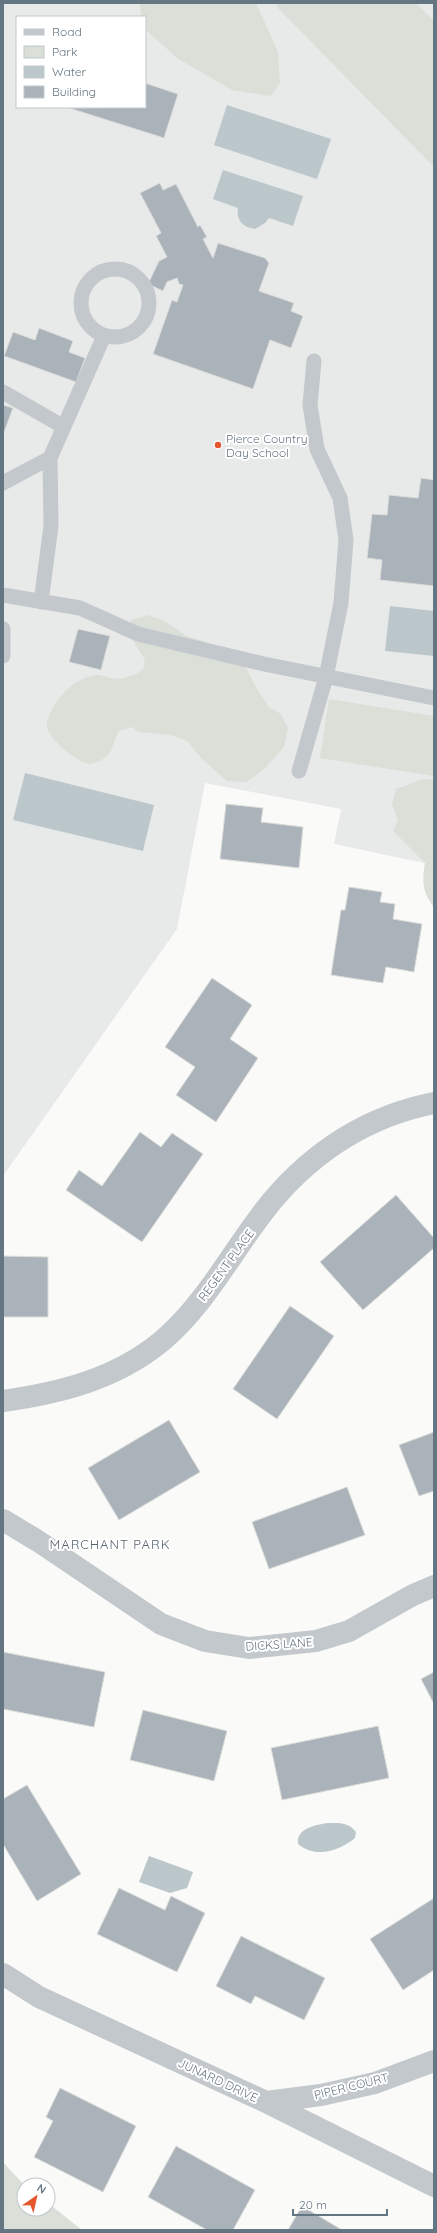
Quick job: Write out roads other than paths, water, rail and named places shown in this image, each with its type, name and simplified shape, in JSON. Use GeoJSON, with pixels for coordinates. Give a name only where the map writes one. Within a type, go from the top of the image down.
{"type":"FeatureCollection","features":[{"type":"Feature","properties":{"kind":"street","name":"REGENT PLACE"},"geometry":{"type":"LineString","coordinates":[[3,1400],[41,1396],[97,1380],[126,1365],[162,1341],[202,1299],[272,1201],[317,1155],[353,1131],[383,1117],[410,1108],[434,1103]]}},
{"type":"Feature","properties":{"kind":"street","name":"DICKS LANE"},"geometry":{"type":"LineString","coordinates":[[3,1520],[38,1541],[161,1624],[205,1641],[249,1648],[316,1642],[349,1631],[413,1595],[434,1586]]}},
{"type":"Feature","properties":{"kind":"street","name":"JUNARD DRIVE"},"geometry":{"type":"LineString","coordinates":[[3,1974],[39,1997],[266,2102],[434,2186]]}},
{"type":"Feature","properties":{"kind":"street","name":"PIPER COURT"},"geometry":{"type":"LineString","coordinates":[[266,2102],[322,2095],[374,2083],[434,2061]]}},
{"type":"Feature","properties":{"kind":"lane"},"geometry":{"type":"LineString","coordinates":[[117,268],[128,270],[138,277],[145,286],[149,297],[149,309],[145,320],[138,329],[128,335],[116,337],[104,336],[94,331],[82,313],[80,302],[83,291],[88,281],[96,274],[107,269],[117,268]]}},
{"type":"Feature","properties":{"kind":"lane"},"geometry":{"type":"LineString","coordinates":[[41,602],[51,526],[50,458],[104,336]]}},
{"type":"Feature","properties":{"kind":"lane"},"geometry":{"type":"LineString","coordinates":[[300,771],[326,677],[341,603],[346,540],[340,498],[317,449],[310,405],[314,361]]}},
{"type":"Feature","properties":{"kind":"lane"},"geometry":{"type":"LineString","coordinates":[[3,392],[64,427]]}},
{"type":"Feature","properties":{"kind":"lane"},"geometry":{"type":"LineString","coordinates":[[3,483],[50,458]]}},
{"type":"Feature","properties":{"kind":"lane"},"geometry":{"type":"LineString","coordinates":[[3,595],[80,608],[138,634],[326,677],[434,698]]}},
{"type":"Feature","properties":{"kind":"lane"},"geometry":{"type":"LineString","coordinates":[[3,629],[3,656]]}},
{"type":"Feature","properties":{"kind":"water"},"geometry":{"type":"Polygon","coordinates":[[[227,105],[331,139],[317,179],[214,145],[227,105]]]}},
{"type":"Feature","properties":{"kind":"water"},"geometry":{"type":"Polygon","coordinates":[[[223,170],[303,196],[293,226],[269,218],[265,223],[255,229],[243,225],[238,216],[238,208],[213,199],[223,170]]]}},
{"type":"Feature","properties":{"kind":"water"},"geometry":{"type":"Polygon","coordinates":[[[390,606],[434,611],[434,656],[385,651],[390,606]]]}},
{"type":"Feature","properties":{"kind":"water"},"geometry":{"type":"Polygon","coordinates":[[[25,773],[154,805],[143,851],[13,820],[25,773]]]}},
{"type":"Feature","properties":{"kind":"water"},"geometry":{"type":"Polygon","coordinates":[[[328,1823],[340,1823],[350,1826],[356,1832],[355,1838],[342,1847],[327,1852],[312,1851],[305,1849],[298,1844],[298,1839],[303,1831],[313,1826],[328,1823]]]}},
{"type":"Feature","properties":{"kind":"water"},"geometry":{"type":"Polygon","coordinates":[[[149,1856],[193,1872],[187,1888],[170,1893],[139,1882],[149,1856]]]}},
{"type":"Feature","properties":{"kind":"place","name":"Pierce Country Day School"},"geometry":{"type":"Point","coordinates":[218,445]}},
{"type":"Feature","properties":{"kind":"district","name":"MARCHANT PARK"},"geometry":{"type":"Point","coordinates":[110,1544]}}]}
